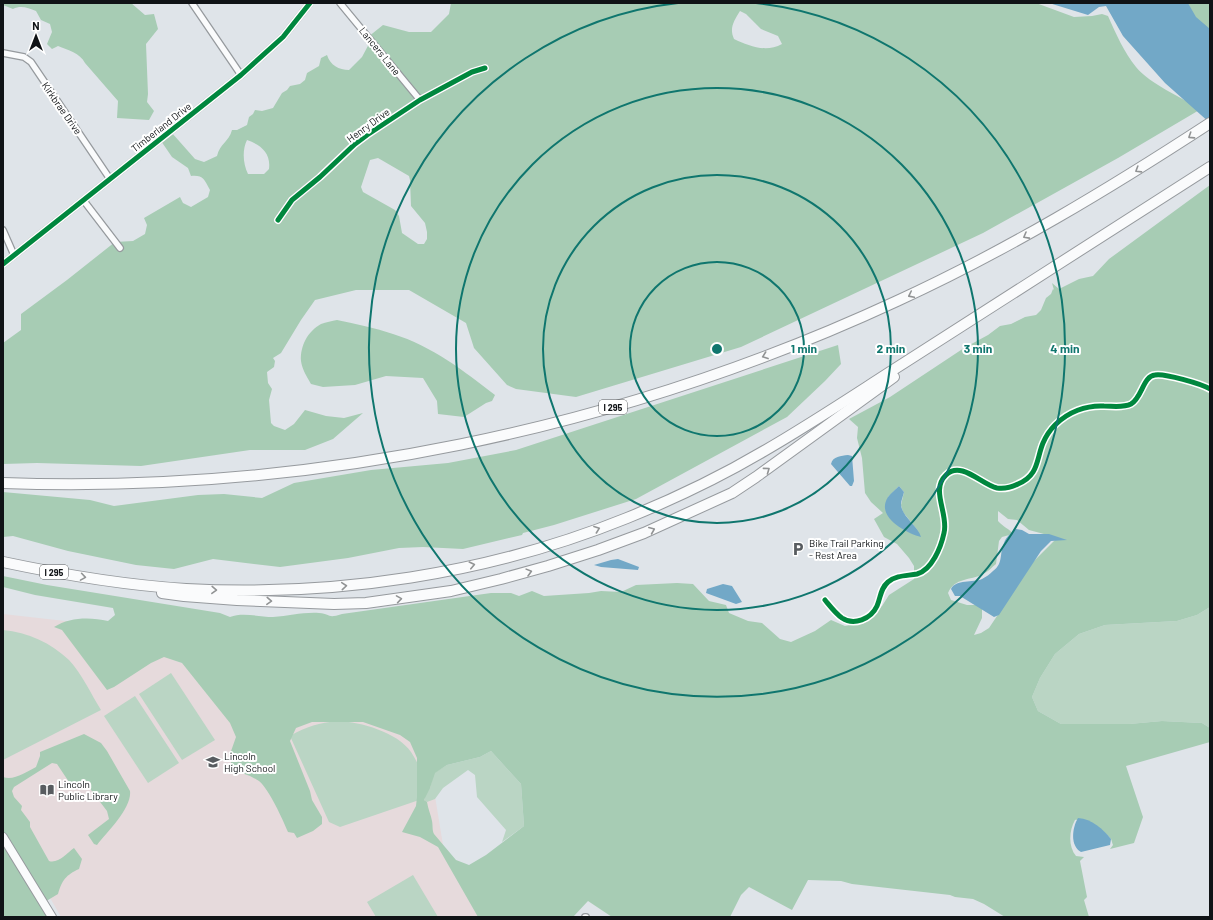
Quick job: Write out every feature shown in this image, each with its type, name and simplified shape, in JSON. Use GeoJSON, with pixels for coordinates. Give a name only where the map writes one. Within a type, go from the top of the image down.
{"type":"FeatureCollection","features":[{"type":"Feature","properties":{"kind":"highway","name":"I 295"},"geometry":{"type":"LineString","coordinates":[[3,483],[88,484],[140,482],[219,478],[297,471],[374,460],[445,447],[554,423],[610,408],[778,352],[898,301],[969,266],[1038,229],[1112,186],[1210,124]]}},
{"type":"Feature","properties":{"kind":"highway","name":"I 295"},"geometry":{"type":"LineString","coordinates":[[3,562],[106,581],[158,587],[211,590],[264,590],[316,588],[369,583],[422,575],[473,565],[550,545],[624,519],[721,475],[789,436],[1206,169]]}},
{"type":"Feature","properties":{"kind":"highway"},"geometry":{"type":"LineString","coordinates":[[106,581],[184,596],[308,603],[356,604],[388,601],[451,590],[548,566],[644,533],[705,506],[739,488],[966,323]]}},
{"type":"Feature","properties":{"kind":"main road"},"geometry":{"type":"LineString","coordinates":[[3,837],[52,917]]}},
{"type":"Feature","properties":{"kind":"street"},"geometry":{"type":"LineString","coordinates":[[192,3],[241,75]]}},
{"type":"Feature","properties":{"kind":"street","name":"Timberland Drive"},"geometry":{"type":"LineString","coordinates":[[14,255],[241,75],[283,37],[310,3]]}},
{"type":"Feature","properties":{"kind":"street","name":"Lancers Lane"},"geometry":{"type":"LineString","coordinates":[[340,3],[420,100]]}},
{"type":"Feature","properties":{"kind":"street","name":"Kirkbrae Drive"},"geometry":{"type":"LineString","coordinates":[[3,53],[24,57],[31,62],[110,178]]}},
{"type":"Feature","properties":{"kind":"street","name":"Henry Drive"},"geometry":{"type":"LineString","coordinates":[[278,220],[292,200],[320,177],[367,134],[420,100],[472,72],[486,68]]}},
{"type":"Feature","properties":{"kind":"street"},"geometry":{"type":"LineString","coordinates":[[84,201],[120,248]]}},
{"type":"Feature","properties":{"kind":"street"},"geometry":{"type":"LineString","coordinates":[[3,230],[14,255],[3,264]]}},
{"type":"Feature","properties":{"kind":"shaded area","name":"Lincoln High School"},"geometry":{"type":"Polygon","coordinates":[[[3,614],[83,623],[312,716],[378,718],[416,745],[432,778],[443,845],[481,917],[61,917],[33,868],[3,821],[3,614]]]}},
{"type":"Feature","properties":{"kind":"green space"},"geometry":{"type":"Polygon","coordinates":[[[3,3],[131,3],[145,15],[154,14],[158,29],[146,44],[147,102],[154,111],[149,120],[117,118],[118,101],[83,60],[70,50],[58,46],[52,49],[47,44],[52,32],[50,24],[41,20],[36,11],[22,7],[13,9],[3,5],[3,3]]]}},
{"type":"Feature","properties":{"kind":"green space"},"geometry":{"type":"Polygon","coordinates":[[[451,3],[1036,3],[1074,17],[1102,14],[1108,16],[1124,49],[1142,73],[1158,85],[1201,109],[1118,158],[983,233],[741,347],[576,397],[516,389],[507,385],[474,348],[466,323],[409,290],[356,290],[315,300],[281,353],[273,358],[275,361],[274,367],[267,372],[268,383],[272,389],[269,400],[271,423],[274,426],[285,430],[294,424],[305,410],[326,416],[344,418],[363,413],[333,439],[305,450],[250,450],[141,466],[37,463],[3,464],[3,343],[21,330],[21,314],[115,242],[133,241],[145,234],[147,225],[144,218],[180,197],[183,203],[191,207],[208,197],[210,190],[205,180],[198,176],[191,176],[188,168],[172,157],[161,141],[172,133],[195,159],[204,162],[217,156],[220,148],[231,134],[232,130],[237,130],[247,125],[249,117],[255,110],[262,111],[273,108],[282,93],[290,86],[300,84],[305,80],[307,73],[319,66],[321,58],[327,55],[330,62],[335,66],[349,70],[362,57],[370,42],[368,37],[383,25],[409,32],[431,32],[449,14],[451,3]],[[740,11],[732,28],[734,39],[758,48],[776,47],[782,44],[778,36],[761,29],[746,14],[740,11]],[[247,140],[244,148],[245,166],[248,174],[264,174],[269,169],[269,163],[267,154],[264,150],[257,144],[247,140]],[[378,158],[370,160],[361,187],[363,192],[395,210],[399,216],[402,233],[418,244],[424,244],[427,239],[427,232],[425,223],[411,206],[409,176],[378,158]]]}},
{"type":"Feature","properties":{"kind":"green space"},"geometry":{"type":"Polygon","coordinates":[[[1188,3],[1210,3],[1210,33],[1194,16],[1188,3]]]}},
{"type":"Feature","properties":{"kind":"green space"},"geometry":{"type":"Polygon","coordinates":[[[1210,185],[1210,607],[1197,615],[1177,621],[1105,625],[1079,634],[1055,654],[1040,678],[1032,697],[1038,711],[1061,724],[1129,724],[1162,721],[1202,723],[1210,728],[1210,742],[1126,766],[1143,817],[1134,843],[1110,849],[1113,845],[1109,836],[1089,823],[1075,820],[1070,838],[1073,852],[1076,856],[1084,857],[1080,861],[1087,897],[1084,900],[1089,917],[1005,917],[973,899],[852,884],[841,881],[808,880],[792,910],[749,887],[741,895],[730,917],[612,917],[588,901],[573,917],[478,917],[438,847],[420,837],[402,832],[416,806],[417,758],[410,742],[400,735],[363,722],[312,722],[296,728],[290,741],[310,791],[312,800],[322,817],[322,824],[313,831],[297,838],[294,833],[288,832],[283,820],[263,785],[252,777],[231,769],[230,754],[236,737],[230,723],[182,663],[164,657],[151,663],[107,690],[62,630],[54,627],[67,621],[80,619],[108,621],[115,615],[113,608],[35,595],[3,587],[3,576],[47,585],[220,613],[230,617],[246,615],[273,617],[313,613],[334,616],[491,593],[511,593],[519,596],[532,591],[544,596],[601,591],[621,592],[636,585],[677,583],[693,584],[709,601],[726,605],[729,613],[748,621],[762,623],[780,639],[791,642],[815,631],[831,620],[845,626],[861,623],[882,606],[889,595],[914,579],[914,566],[897,544],[884,537],[874,519],[883,513],[871,502],[865,493],[862,458],[857,438],[858,427],[849,419],[890,397],[1000,326],[1011,324],[1025,317],[1036,315],[1041,310],[1046,298],[1051,294],[1053,289],[1054,290],[1052,283],[1059,289],[1079,279],[1093,276],[1109,259],[1210,185]],[[899,486],[888,497],[919,532],[903,512],[901,505],[904,492],[899,486]],[[998,511],[998,521],[1013,534],[1002,537],[999,541],[996,564],[985,573],[955,584],[948,593],[951,600],[967,605],[982,605],[982,618],[974,635],[989,628],[1033,562],[1055,540],[1055,537],[1029,530],[1017,520],[1008,519],[998,511]],[[491,751],[480,757],[447,765],[435,773],[424,800],[427,802],[432,819],[434,834],[456,860],[469,865],[486,855],[524,826],[521,784],[491,751]]]}},
{"type":"Feature","properties":{"kind":"green space"},"geometry":{"type":"Polygon","coordinates":[[[337,320],[386,332],[421,345],[459,368],[495,395],[492,401],[486,403],[464,417],[438,414],[437,401],[423,378],[386,376],[355,385],[323,387],[311,384],[301,361],[303,345],[316,327],[323,323],[337,320]]]}},
{"type":"Feature","properties":{"kind":"green space"},"geometry":{"type":"Polygon","coordinates":[[[838,345],[841,364],[787,417],[636,499],[554,525],[523,533],[522,535],[463,549],[423,547],[399,548],[348,558],[280,567],[213,559],[174,569],[136,565],[68,551],[13,536],[3,537],[3,492],[90,500],[114,506],[198,495],[224,494],[262,498],[294,483],[371,470],[448,463],[516,450],[838,345]]]}},
{"type":"Feature","properties":{"kind":"green space"},"geometry":{"type":"Polygon","coordinates":[[[1210,607],[1210,728],[1202,723],[1162,721],[1129,724],[1061,724],[1038,711],[1032,697],[1040,678],[1055,654],[1079,634],[1105,625],[1177,621],[1197,615],[1210,607]]]}},
{"type":"Feature","properties":{"kind":"green space"},"geometry":{"type":"Polygon","coordinates":[[[3,630],[21,633],[39,639],[55,648],[69,660],[78,671],[101,710],[3,760],[3,630]]]}},
{"type":"Feature","properties":{"kind":"green space"},"geometry":{"type":"Polygon","coordinates":[[[171,673],[215,740],[182,760],[139,694],[171,673]]]}},
{"type":"Feature","properties":{"kind":"green space"},"geometry":{"type":"Polygon","coordinates":[[[135,696],[179,763],[148,783],[104,716],[135,696]]]}},
{"type":"Feature","properties":{"kind":"green space"},"geometry":{"type":"Polygon","coordinates":[[[338,721],[357,723],[378,729],[397,739],[411,752],[430,788],[434,773],[447,765],[480,757],[491,751],[521,784],[524,826],[502,842],[506,830],[477,797],[475,775],[468,770],[443,788],[435,799],[427,802],[424,800],[425,798],[340,827],[329,822],[290,736],[313,726],[338,721]]]}},
{"type":"Feature","properties":{"kind":"green space"},"geometry":{"type":"Polygon","coordinates":[[[84,734],[101,743],[107,751],[130,791],[130,798],[127,805],[97,845],[94,844],[88,835],[109,819],[107,811],[88,786],[81,786],[79,783],[73,788],[57,764],[52,763],[14,787],[12,791],[14,797],[22,806],[21,810],[30,822],[30,827],[49,861],[52,862],[59,860],[74,848],[82,859],[79,869],[65,878],[58,894],[43,903],[50,917],[3,917],[3,777],[16,777],[36,767],[40,752],[84,734]]]}},
{"type":"Feature","properties":{"kind":"green space"},"geometry":{"type":"Polygon","coordinates":[[[413,875],[438,917],[376,917],[367,902],[413,875]]]}},
{"type":"Feature","properties":{"kind":"water"},"geometry":{"type":"Polygon","coordinates":[[[1049,3],[1188,3],[1196,17],[1210,29],[1210,123],[1165,83],[1123,36],[1106,6],[1099,7],[1088,15],[1049,3]]]}},
{"type":"Feature","properties":{"kind":"water"},"geometry":{"type":"Polygon","coordinates":[[[848,455],[852,456],[854,481],[852,486],[850,486],[831,464],[835,458],[848,455]]]}},
{"type":"Feature","properties":{"kind":"water"},"geometry":{"type":"Polygon","coordinates":[[[899,486],[904,492],[901,503],[904,513],[917,529],[921,537],[908,532],[894,523],[886,511],[885,504],[888,497],[899,486]]]}},
{"type":"Feature","properties":{"kind":"water"},"geometry":{"type":"Polygon","coordinates":[[[1016,529],[1022,530],[1029,534],[1049,534],[1067,540],[1051,541],[1041,551],[999,615],[994,617],[960,596],[955,596],[951,589],[953,586],[961,582],[982,579],[996,568],[999,565],[1005,541],[1016,529]]]}},
{"type":"Feature","properties":{"kind":"water"},"geometry":{"type":"Polygon","coordinates":[[[618,559],[639,567],[638,570],[594,565],[611,560],[618,559]]]}},
{"type":"Feature","properties":{"kind":"water"},"geometry":{"type":"Polygon","coordinates":[[[723,584],[732,586],[742,602],[736,604],[706,593],[707,589],[723,584]]]}},
{"type":"Feature","properties":{"kind":"water"},"geometry":{"type":"Polygon","coordinates":[[[1078,818],[1088,820],[1101,828],[1111,839],[1110,845],[1081,852],[1077,849],[1075,846],[1073,832],[1078,818]]]}},
{"type":"Feature","properties":{"kind":"cycle path"},"geometry":{"type":"LineString","coordinates":[[3,264],[241,75],[283,37],[310,3]]}},
{"type":"Feature","properties":{"kind":"cycle path"},"geometry":{"type":"LineString","coordinates":[[278,220],[292,200],[367,135],[420,100],[472,72],[485,68]]}},
{"type":"Feature","properties":{"kind":"cycle path"},"geometry":{"type":"LineString","coordinates":[[825,600],[842,618],[852,621],[862,620],[874,611],[882,590],[888,582],[898,577],[917,574],[927,568],[941,545],[945,526],[940,488],[946,475],[952,471],[958,470],[965,472],[997,488],[1013,486],[1030,476],[1036,466],[1043,443],[1048,433],[1060,420],[1071,413],[1084,408],[1097,406],[1121,406],[1131,404],[1138,397],[1148,379],[1155,375],[1183,379],[1210,389]]}},
{"type":"Feature","properties":{"kind":"place","name":"Bike Trail Parking - Rest Area"},"geometry":{"type":"Point","coordinates":[798,549]}},
{"type":"Feature","properties":{"kind":"place","name":"Lincoln High School"},"geometry":{"type":"Point","coordinates":[213,762]}},
{"type":"Feature","properties":{"kind":"place","name":"Lincoln Public Library"},"geometry":{"type":"Point","coordinates":[47,790]}}]}
